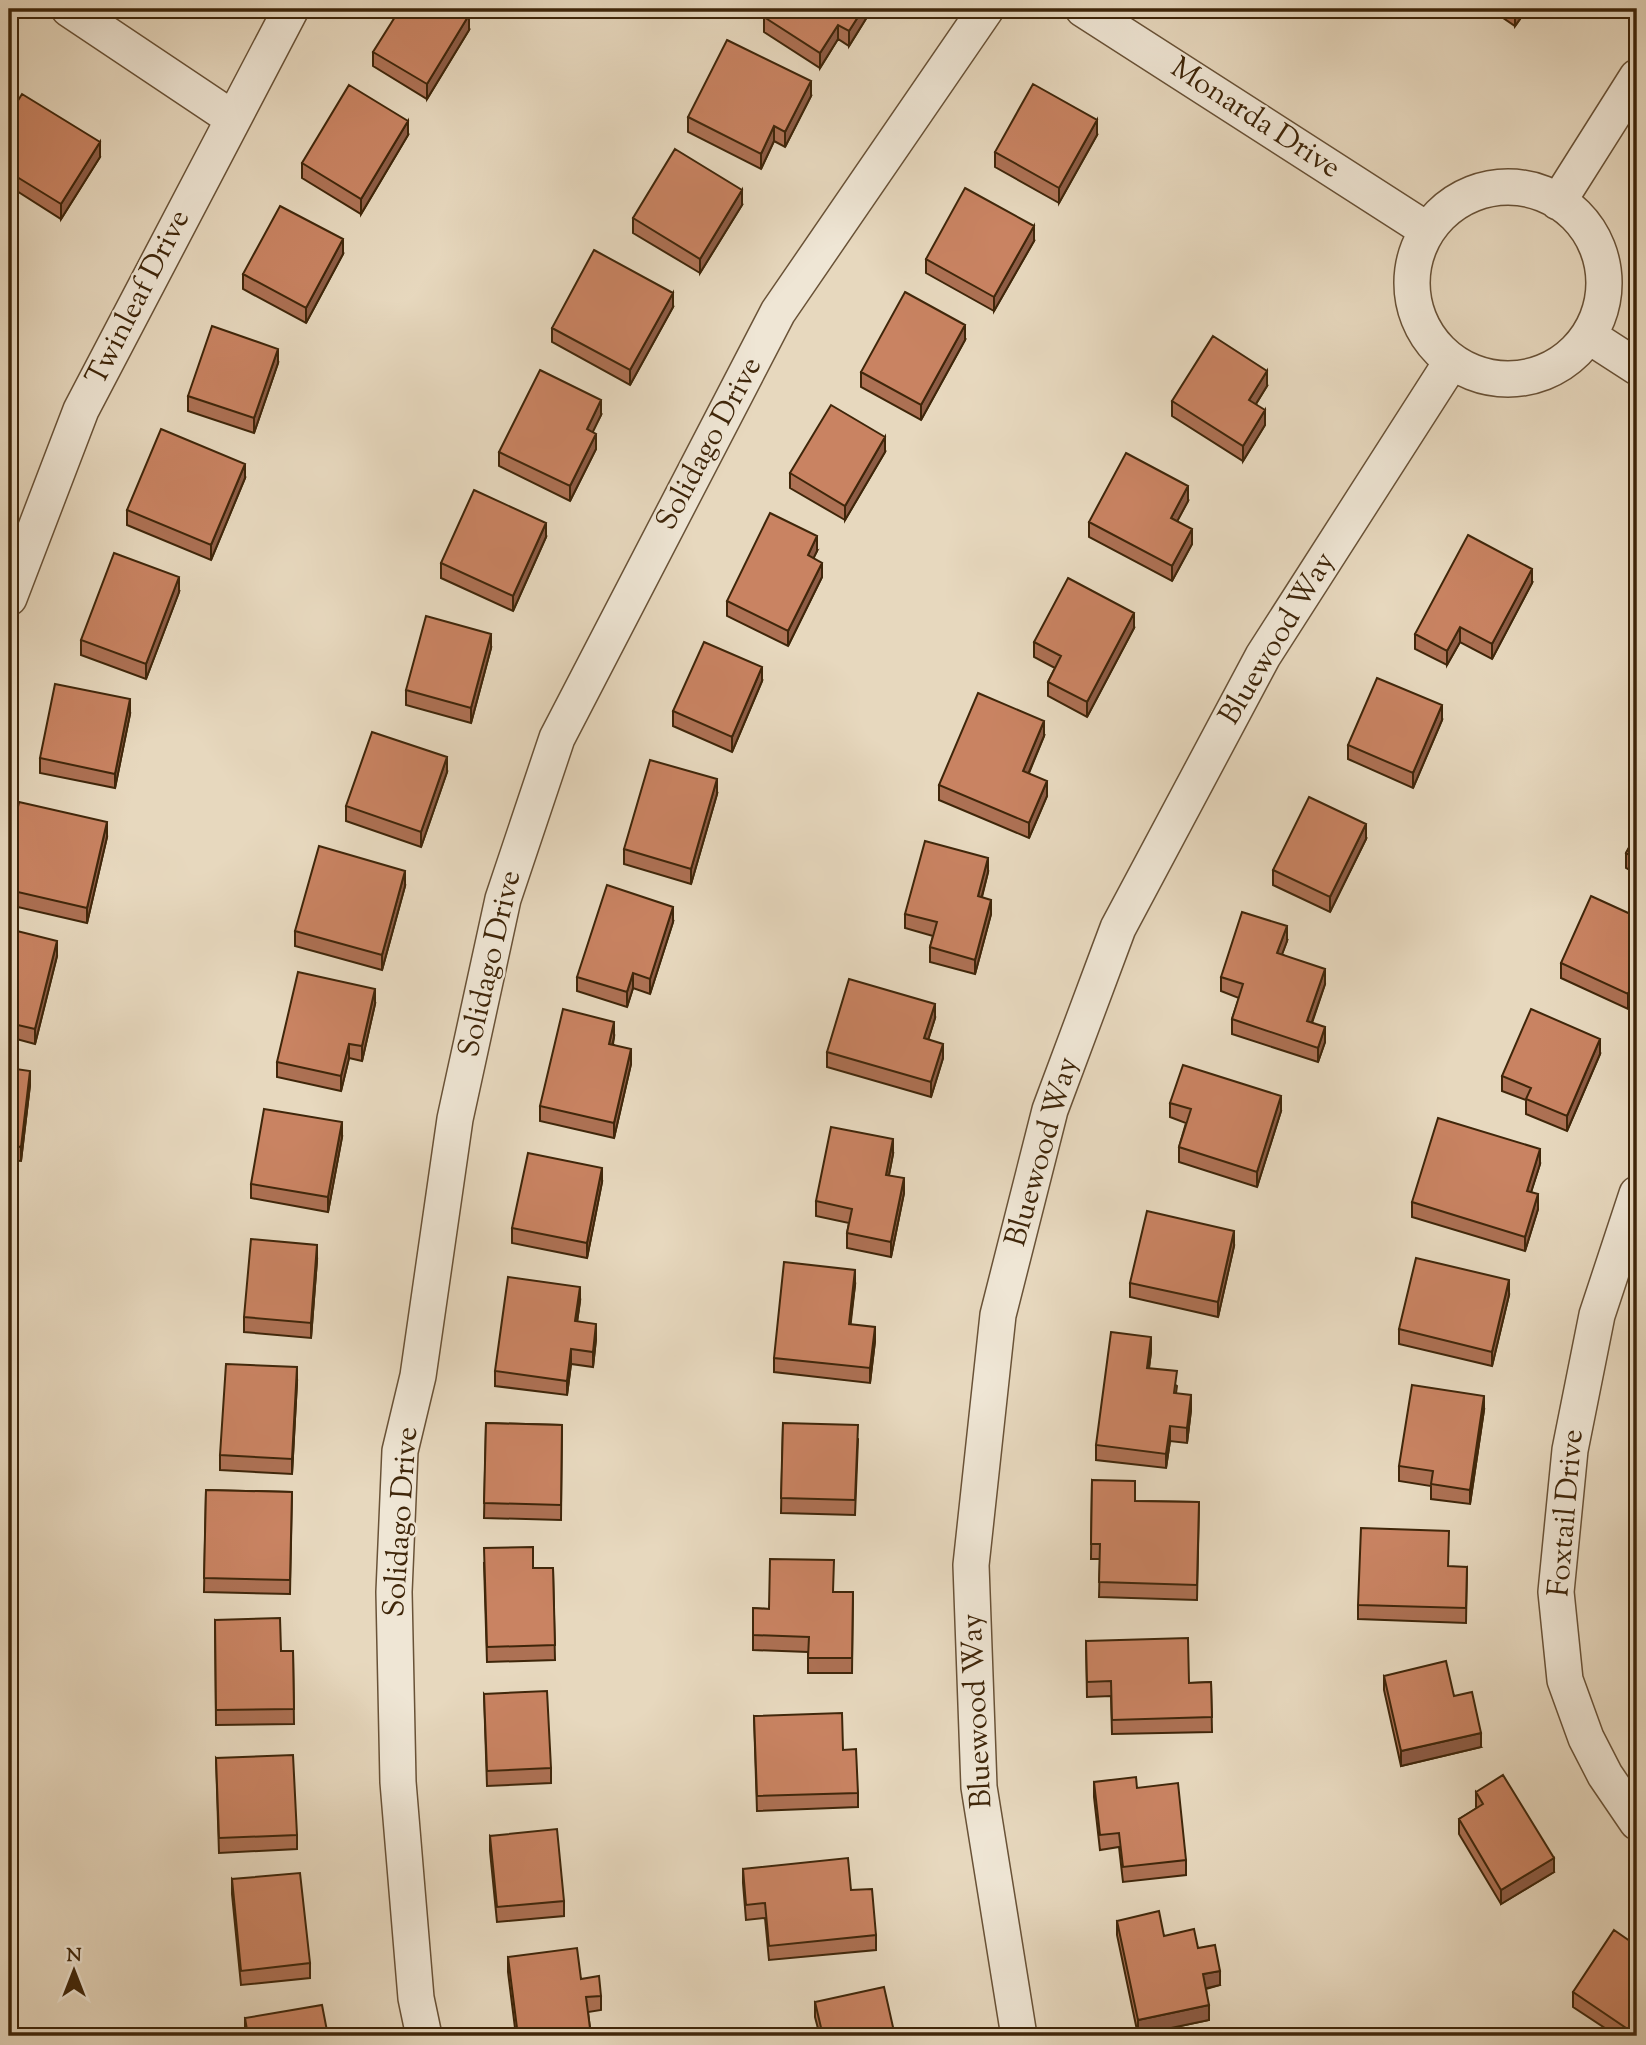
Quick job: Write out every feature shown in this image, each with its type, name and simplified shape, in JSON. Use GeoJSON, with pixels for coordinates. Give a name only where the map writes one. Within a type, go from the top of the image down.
{"type":"FeatureCollection","features":[{"type":"Feature","properties":{"kind":"street"},"geometry":{"type":"LineString","coordinates":[[69,9],[232,118]]}},
{"type":"Feature","properties":{"kind":"street","name":"Twinleaf Drive"},"geometry":{"type":"LineString","coordinates":[[9,598],[81,410],[291,9]]}},
{"type":"Feature","properties":{"kind":"street","name":"Solidago Drive"},"geometry":{"type":"LineString","coordinates":[[424,2036],[416,1998],[398,1782],[394,1592],[400,1451],[418,1376],[455,1119],[503,899],[557,738],[778,312],[986,9]]}},
{"type":"Feature","properties":{"kind":"street","name":"Monarda Drive"},"geometry":{"type":"LineString","coordinates":[[1083,9],[1427,230]]}},
{"type":"Feature","properties":{"kind":"street"},"geometry":{"type":"LineString","coordinates":[[1559,202],[1637,77]]}},
{"type":"Feature","properties":{"kind":"street"},"geometry":{"type":"LineString","coordinates":[[1512,187],[1545,194],[1559,202],[1573,212],[1594,239],[1604,271],[1602,305],[1589,336],[1568,359],[1539,374],[1505,380],[1472,373],[1441,354],[1422,327],[1412,294],[1414,261],[1427,230],[1449,207],[1479,191],[1512,187]]}},
{"type":"Feature","properties":{"kind":"street"},"geometry":{"type":"LineString","coordinates":[[1589,336],[1637,367]]}},
{"type":"Feature","properties":{"kind":"street","name":"Bluewood Way"},"geometry":{"type":"LineString","coordinates":[[1019,2036],[979,1787],[971,1565],[998,1315],[1050,1110],[1118,928],[1263,656],[1452,361]]}},
{"type":"Feature","properties":{"kind":"street","name":"Foxtail Drive"},"geometry":{"type":"LineString","coordinates":[[1637,1195],[1597,1315],[1570,1450],[1556,1592],[1565,1680],[1586,1738],[1605,1775],[1637,1822]]}},
{"type":"Feature","properties":{"kind":"building"},"geometry":{"type":"Polygon","coordinates":[[[400,9],[458,9],[469,15],[427,84],[373,52],[400,9]]]}},
{"type":"Feature","properties":{"kind":"building"},"geometry":{"type":"Polygon","coordinates":[[[769,9],[863,9],[849,31],[838,25],[820,53],[764,17],[769,9]]]}},
{"type":"Feature","properties":{"kind":"building"},"geometry":{"type":"Polygon","coordinates":[[[727,40],[811,81],[785,132],[774,126],[761,154],[688,117],[727,40]]]}},
{"type":"Feature","properties":{"kind":"building"},"geometry":{"type":"Polygon","coordinates":[[[1033,84],[1097,120],[1059,188],[995,152],[1033,84]]]}},
{"type":"Feature","properties":{"kind":"building"},"geometry":{"type":"Polygon","coordinates":[[[349,85],[408,121],[361,199],[302,163],[349,85]]]}},
{"type":"Feature","properties":{"kind":"building"},"geometry":{"type":"Polygon","coordinates":[[[22,94],[100,142],[61,204],[9,172],[9,115],[22,94]]]}},
{"type":"Feature","properties":{"kind":"building"},"geometry":{"type":"Polygon","coordinates":[[[675,149],[742,190],[700,259],[633,218],[675,149]]]}},
{"type":"Feature","properties":{"kind":"building"},"geometry":{"type":"Polygon","coordinates":[[[965,188],[1034,226],[994,297],[926,259],[965,188]]]}},
{"type":"Feature","properties":{"kind":"building"},"geometry":{"type":"Polygon","coordinates":[[[280,206],[343,239],[306,308],[243,274],[280,206]]]}},
{"type":"Feature","properties":{"kind":"building"},"geometry":{"type":"Polygon","coordinates":[[[594,250],[673,293],[630,370],[552,328],[594,250]]]}},
{"type":"Feature","properties":{"kind":"building"},"geometry":{"type":"Polygon","coordinates":[[[905,292],[965,325],[921,405],[861,372],[905,292]]]}},
{"type":"Feature","properties":{"kind":"building"},"geometry":{"type":"Polygon","coordinates":[[[212,326],[278,349],[254,418],[188,396],[212,326]]]}},
{"type":"Feature","properties":{"kind":"building"},"geometry":{"type":"Polygon","coordinates":[[[1213,336],[1267,371],[1249,400],[1265,410],[1243,446],[1172,401],[1213,336]]]}},
{"type":"Feature","properties":{"kind":"building"},"geometry":{"type":"Polygon","coordinates":[[[540,370],[601,400],[587,429],[596,434],[570,486],[499,452],[540,370]]]}},
{"type":"Feature","properties":{"kind":"building"},"geometry":{"type":"Polygon","coordinates":[[[831,405],[885,437],[845,506],[790,473],[831,405]]]}},
{"type":"Feature","properties":{"kind":"building"},"geometry":{"type":"Polygon","coordinates":[[[161,429],[245,464],[211,545],[127,510],[161,429]]]}},
{"type":"Feature","properties":{"kind":"building"},"geometry":{"type":"Polygon","coordinates":[[[1126,453],[1188,486],[1171,518],[1192,529],[1172,566],[1089,522],[1126,453]]]}},
{"type":"Feature","properties":{"kind":"building"},"geometry":{"type":"Polygon","coordinates":[[[474,490],[546,523],[513,596],[441,563],[474,490]]]}},
{"type":"Feature","properties":{"kind":"building"},"geometry":{"type":"Polygon","coordinates":[[[770,513],[817,536],[808,555],[822,563],[788,631],[727,601],[770,513]]]}},
{"type":"Feature","properties":{"kind":"building"},"geometry":{"type":"Polygon","coordinates":[[[1468,535],[1532,569],[1492,644],[1460,627],[1447,651],[1415,634],[1468,535]]]}},
{"type":"Feature","properties":{"kind":"building"},"geometry":{"type":"Polygon","coordinates":[[[114,553],[179,577],[146,664],[81,640],[114,553]]]}},
{"type":"Feature","properties":{"kind":"building"},"geometry":{"type":"Polygon","coordinates":[[[1068,578],[1134,613],[1087,702],[1048,682],[1061,656],[1034,642],[1068,578]]]}},
{"type":"Feature","properties":{"kind":"building"},"geometry":{"type":"Polygon","coordinates":[[[426,616],[491,634],[471,708],[406,690],[426,616]]]}},
{"type":"Feature","properties":{"kind":"building"},"geometry":{"type":"Polygon","coordinates":[[[704,642],[762,667],[732,737],[673,711],[704,642]]]}},
{"type":"Feature","properties":{"kind":"building"},"geometry":{"type":"Polygon","coordinates":[[[1377,678],[1442,705],[1413,773],[1348,745],[1377,678]]]}},
{"type":"Feature","properties":{"kind":"building"},"geometry":{"type":"Polygon","coordinates":[[[55,684],[130,699],[115,774],[40,758],[55,684]]]}},
{"type":"Feature","properties":{"kind":"building"},"geometry":{"type":"Polygon","coordinates":[[[978,693],[1044,721],[1023,771],[1047,781],[1029,823],[939,785],[978,693]]]}},
{"type":"Feature","properties":{"kind":"building"},"geometry":{"type":"Polygon","coordinates":[[[372,732],[447,757],[421,832],[346,806],[372,732]]]}},
{"type":"Feature","properties":{"kind":"building"},"geometry":{"type":"Polygon","coordinates":[[[650,760],[717,779],[691,869],[624,849],[650,760]]]}},
{"type":"Feature","properties":{"kind":"building"},"geometry":{"type":"Polygon","coordinates":[[[1309,797],[1366,824],[1330,897],[1273,870],[1309,797]]]}},
{"type":"Feature","properties":{"kind":"building"},"geometry":{"type":"Polygon","coordinates":[[[19,802],[107,822],[87,908],[9,890],[9,848],[19,802]]]}},
{"type":"Feature","properties":{"kind":"building"},"geometry":{"type":"Polygon","coordinates":[[[1637,833],[1637,859],[1626,853],[1637,833]]]}},
{"type":"Feature","properties":{"kind":"building"},"geometry":{"type":"Polygon","coordinates":[[[925,841],[988,858],[978,896],[991,900],[975,960],[930,947],[937,922],[905,914],[925,841]]]}},
{"type":"Feature","properties":{"kind":"building"},"geometry":{"type":"Polygon","coordinates":[[[319,846],[405,871],[382,955],[295,931],[319,846]]]}},
{"type":"Feature","properties":{"kind":"building"},"geometry":{"type":"Polygon","coordinates":[[[607,885],[673,907],[650,979],[633,973],[627,992],[577,977],[607,885]]]}},
{"type":"Feature","properties":{"kind":"building"},"geometry":{"type":"Polygon","coordinates":[[[1591,896],[1637,917],[1637,974],[1628,994],[1561,963],[1591,896]]]}},
{"type":"Feature","properties":{"kind":"building"},"geometry":{"type":"Polygon","coordinates":[[[1242,912],[1287,926],[1277,953],[1325,969],[1307,1021],[1325,1027],[1318,1048],[1232,1019],[1243,984],[1221,977],[1242,912]]]}},
{"type":"Feature","properties":{"kind":"building"},"geometry":{"type":"Polygon","coordinates":[[[9,929],[57,941],[35,1029],[9,1023],[9,929]]]}},
{"type":"Feature","properties":{"kind":"building"},"geometry":{"type":"Polygon","coordinates":[[[298,972],[375,989],[362,1046],[349,1044],[341,1076],[277,1062],[298,972]]]}},
{"type":"Feature","properties":{"kind":"building"},"geometry":{"type":"Polygon","coordinates":[[[849,979],[935,1004],[924,1038],[943,1044],[931,1082],[827,1052],[849,979]]]}},
{"type":"Feature","properties":{"kind":"building"},"geometry":{"type":"Polygon","coordinates":[[[563,1009],[614,1022],[609,1044],[631,1049],[614,1123],[540,1106],[563,1009]]]}},
{"type":"Feature","properties":{"kind":"building"},"geometry":{"type":"Polygon","coordinates":[[[1531,1009],[1600,1039],[1567,1116],[1526,1099],[1531,1088],[1502,1076],[1531,1009]]]}},
{"type":"Feature","properties":{"kind":"building"},"geometry":{"type":"Polygon","coordinates":[[[1183,1065],[1281,1096],[1257,1172],[1179,1147],[1191,1109],[1170,1103],[1183,1065]]]}},
{"type":"Feature","properties":{"kind":"building"},"geometry":{"type":"Polygon","coordinates":[[[9,1068],[30,1071],[21,1147],[9,1145],[9,1068]]]}},
{"type":"Feature","properties":{"kind":"building"},"geometry":{"type":"Polygon","coordinates":[[[264,1109],[342,1122],[328,1197],[251,1184],[264,1109]]]}},
{"type":"Feature","properties":{"kind":"building"},"geometry":{"type":"Polygon","coordinates":[[[1438,1118],[1540,1149],[1527,1191],[1538,1194],[1525,1237],[1412,1202],[1438,1118]]]}},
{"type":"Feature","properties":{"kind":"building"},"geometry":{"type":"Polygon","coordinates":[[[831,1127],[893,1139],[886,1175],[904,1178],[891,1242],[847,1233],[852,1209],[816,1201],[831,1127]]]}},
{"type":"Feature","properties":{"kind":"building"},"geometry":{"type":"Polygon","coordinates":[[[528,1153],[602,1168],[587,1243],[512,1228],[528,1153]]]}},
{"type":"Feature","properties":{"kind":"building"},"geometry":{"type":"Polygon","coordinates":[[[1147,1211],[1234,1231],[1218,1302],[1130,1283],[1147,1211]]]}},
{"type":"Feature","properties":{"kind":"building"},"geometry":{"type":"Polygon","coordinates":[[[251,1239],[317,1245],[311,1323],[244,1317],[251,1239]]]}},
{"type":"Feature","properties":{"kind":"building"},"geometry":{"type":"Polygon","coordinates":[[[1416,1258],[1509,1280],[1492,1352],[1399,1329],[1416,1258]]]}},
{"type":"Feature","properties":{"kind":"building"},"geometry":{"type":"Polygon","coordinates":[[[784,1262],[855,1270],[849,1324],[875,1327],[870,1368],[774,1358],[784,1262]]]}},
{"type":"Feature","properties":{"kind":"building"},"geometry":{"type":"Polygon","coordinates":[[[508,1277],[580,1287],[575,1321],[596,1324],[593,1352],[571,1349],[567,1381],[495,1371],[508,1277]]]}},
{"type":"Feature","properties":{"kind":"building"},"geometry":{"type":"Polygon","coordinates":[[[1111,1332],[1151,1337],[1147,1368],[1177,1371],[1174,1393],[1191,1395],[1187,1428],[1170,1426],[1166,1454],[1096,1445],[1111,1332]]]}},
{"type":"Feature","properties":{"kind":"building"},"geometry":{"type":"Polygon","coordinates":[[[226,1364],[297,1367],[292,1459],[220,1455],[226,1364]]]}},
{"type":"Feature","properties":{"kind":"building"},"geometry":{"type":"Polygon","coordinates":[[[1412,1385],[1484,1396],[1470,1490],[1431,1484],[1433,1471],[1399,1466],[1412,1385]]]}},
{"type":"Feature","properties":{"kind":"building"},"geometry":{"type":"Polygon","coordinates":[[[486,1423],[562,1425],[561,1505],[484,1503],[486,1423]]]}},
{"type":"Feature","properties":{"kind":"building"},"geometry":{"type":"Polygon","coordinates":[[[783,1423],[858,1425],[855,1500],[781,1498],[783,1423]]]}},
{"type":"Feature","properties":{"kind":"building"},"geometry":{"type":"Polygon","coordinates":[[[1092,1480],[1135,1481],[1135,1501],[1199,1502],[1197,1585],[1099,1582],[1100,1544],[1091,1544],[1092,1480]]]}},
{"type":"Feature","properties":{"kind":"building"},"geometry":{"type":"Polygon","coordinates":[[[206,1490],[292,1492],[290,1580],[204,1578],[206,1490]]]}},
{"type":"Feature","properties":{"kind":"building"},"geometry":{"type":"Polygon","coordinates":[[[1361,1528],[1449,1531],[1448,1566],[1467,1567],[1466,1608],[1358,1605],[1361,1528]]]}},
{"type":"Feature","properties":{"kind":"building"},"geometry":{"type":"Polygon","coordinates":[[[533,1547],[533,1568],[553,1568],[555,1645],[487,1647],[484,1548],[533,1547]]]}},
{"type":"Feature","properties":{"kind":"building"},"geometry":{"type":"Polygon","coordinates":[[[770,1559],[834,1560],[833,1592],[853,1592],[852,1658],[808,1658],[809,1637],[753,1635],[753,1608],[769,1609],[770,1559]]]}},
{"type":"Feature","properties":{"kind":"building"},"geometry":{"type":"Polygon","coordinates":[[[280,1618],[281,1651],[293,1651],[294,1709],[216,1710],[215,1620],[280,1618]]]}},
{"type":"Feature","properties":{"kind":"building"},"geometry":{"type":"Polygon","coordinates":[[[1188,1638],[1189,1683],[1211,1682],[1212,1717],[1112,1720],[1111,1681],[1087,1682],[1086,1641],[1188,1638]]]}},
{"type":"Feature","properties":{"kind":"building"},"geometry":{"type":"Polygon","coordinates":[[[1446,1661],[1454,1696],[1472,1692],[1481,1733],[1401,1751],[1384,1676],[1446,1661]]]}},
{"type":"Feature","properties":{"kind":"building"},"geometry":{"type":"Polygon","coordinates":[[[547,1691],[551,1768],[487,1771],[484,1694],[547,1691]]]}},
{"type":"Feature","properties":{"kind":"building"},"geometry":{"type":"Polygon","coordinates":[[[842,1713],[843,1750],[856,1749],[858,1793],[757,1796],[754,1716],[842,1713]]]}},
{"type":"Feature","properties":{"kind":"building"},"geometry":{"type":"Polygon","coordinates":[[[293,1755],[297,1835],[219,1838],[216,1758],[293,1755]]]}},
{"type":"Feature","properties":{"kind":"building"},"geometry":{"type":"Polygon","coordinates":[[[1503,1775],[1554,1858],[1501,1890],[1459,1819],[1483,1804],[1476,1792],[1503,1775]]]}},
{"type":"Feature","properties":{"kind":"building"},"geometry":{"type":"Polygon","coordinates":[[[1136,1777],[1137,1788],[1178,1783],[1186,1860],[1123,1867],[1119,1833],[1100,1835],[1094,1782],[1136,1777]]]}},
{"type":"Feature","properties":{"kind":"building"},"geometry":{"type":"Polygon","coordinates":[[[557,1829],[564,1901],[497,1907],[490,1836],[557,1829]]]}},
{"type":"Feature","properties":{"kind":"building"},"geometry":{"type":"Polygon","coordinates":[[[848,1858],[851,1890],[872,1889],[876,1935],[769,1946],[765,1903],[746,1905],[743,1869],[848,1858]]]}},
{"type":"Feature","properties":{"kind":"building"},"geometry":{"type":"Polygon","coordinates":[[[300,1873],[310,1963],[241,1971],[232,1879],[300,1873]]]}},
{"type":"Feature","properties":{"kind":"building"},"geometry":{"type":"Polygon","coordinates":[[[1159,1911],[1164,1936],[1194,1929],[1198,1948],[1215,1945],[1220,1971],[1203,1974],[1209,2005],[1138,2020],[1117,1921],[1159,1911]]]}},
{"type":"Feature","properties":{"kind":"building"},"geometry":{"type":"Polygon","coordinates":[[[1614,1930],[1637,1946],[1635,2034],[1573,1992],[1614,1930]]]}},
{"type":"Feature","properties":{"kind":"building"},"geometry":{"type":"Polygon","coordinates":[[[577,1948],[581,1979],[599,1976],[601,1996],[586,1997],[591,2036],[518,2036],[508,1957],[577,1948]]]}},
{"type":"Feature","properties":{"kind":"building"},"geometry":{"type":"Polygon","coordinates":[[[884,1987],[895,2036],[823,2036],[815,2002],[884,1987]]]}},
{"type":"Feature","properties":{"kind":"building"},"geometry":{"type":"Polygon","coordinates":[[[322,2005],[328,2036],[248,2036],[245,2018],[322,2005]]]}}]}
